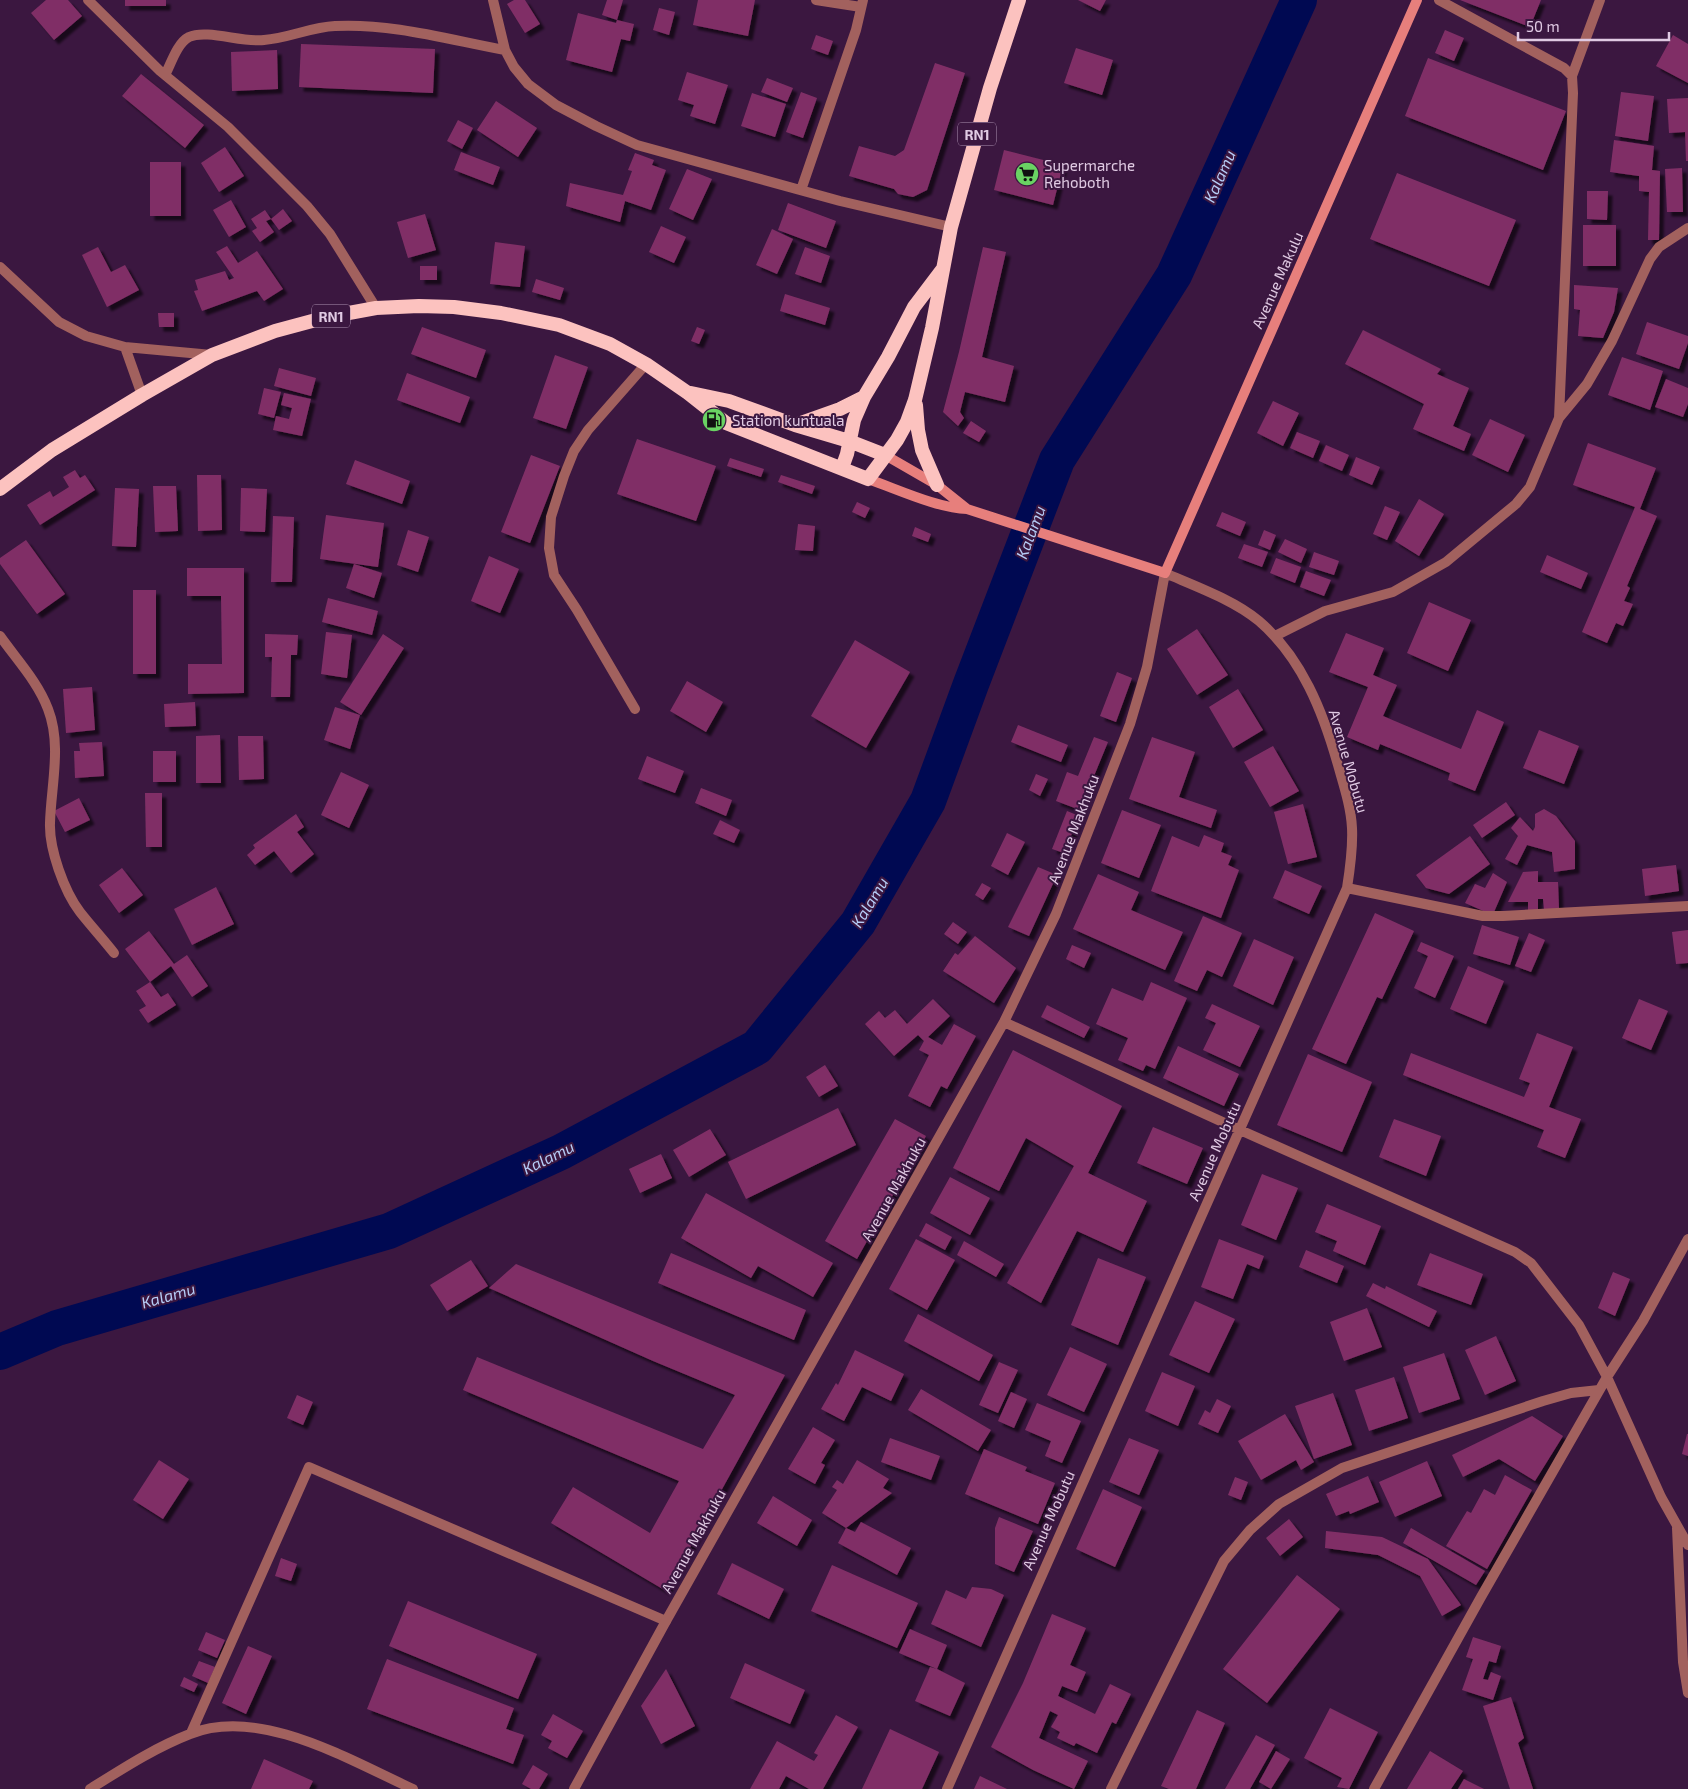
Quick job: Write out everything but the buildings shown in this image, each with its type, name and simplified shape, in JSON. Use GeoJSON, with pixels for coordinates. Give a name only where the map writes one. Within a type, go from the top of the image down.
{"type":"FeatureCollection","features":[{"type":"Feature","properties":{"kind":"highway","name":"RN1"},"geometry":{"type":"LineString","coordinates":[[0,489],[52,450],[142,394],[212,355],[275,331],[327,317],[376,308],[454,306],[559,325],[610,344],[646,364],[688,392],[726,423],[868,478],[897,440],[907,422],[915,400],[930,337],[951,227],[990,88],[1019,0]]}},
{"type":"Feature","properties":{"kind":"highway","name":"RN1"},"geometry":{"type":"LineString","coordinates":[[842,468],[854,420],[864,397],[888,357],[914,307],[942,270]]}},
{"type":"Feature","properties":{"kind":"highway","name":"RN1"},"geometry":{"type":"LineString","coordinates":[[688,392],[729,400],[795,425],[849,441],[885,455]]}},
{"type":"Feature","properties":{"kind":"highway"},"geometry":{"type":"LineString","coordinates":[[795,425],[840,409],[864,397]]}},
{"type":"Feature","properties":{"kind":"highway"},"geometry":{"type":"LineString","coordinates":[[915,400],[922,450],[938,485]]}},
{"type":"Feature","properties":{"kind":"main road","name":"Avenue Makulu"},"geometry":{"type":"LineString","coordinates":[[1165,572],[1417,0]]}},
{"type":"Feature","properties":{"kind":"main road"},"geometry":{"type":"LineString","coordinates":[[885,455],[938,485],[967,509]]}},
{"type":"Feature","properties":{"kind":"main road"},"geometry":{"type":"LineString","coordinates":[[868,478],[956,508],[967,509],[1165,572]]}},
{"type":"Feature","properties":{"kind":"street"},"geometry":{"type":"LineString","coordinates":[[88,0],[165,75],[228,127],[307,206],[330,234],[376,308]]}},
{"type":"Feature","properties":{"kind":"street"},"geometry":{"type":"LineString","coordinates":[[493,0],[506,50],[514,67],[528,84],[556,105],[596,126],[637,144],[801,190],[951,227]]}},
{"type":"Feature","properties":{"kind":"street"},"geometry":{"type":"LineString","coordinates":[[801,190],[856,30],[862,4],[816,0]]}},
{"type":"Feature","properties":{"kind":"street"},"geometry":{"type":"LineString","coordinates":[[1439,0],[1564,68],[1572,76]]}},
{"type":"Feature","properties":{"kind":"street"},"geometry":{"type":"LineString","coordinates":[[1559,418],[1573,93],[1572,76],[1600,0]]}},
{"type":"Feature","properties":{"kind":"street"},"geometry":{"type":"LineString","coordinates":[[165,75],[179,47],[188,38],[200,34],[246,40],[264,40],[324,27],[371,27],[406,31],[506,50]]}},
{"type":"Feature","properties":{"kind":"street"},"geometry":{"type":"LineString","coordinates":[[1274,636],[1325,611],[1392,592],[1454,556],[1516,504],[1530,486],[1559,418],[1587,384],[1612,341],[1650,259],[1659,247],[1688,228]]}},
{"type":"Feature","properties":{"kind":"street"},"geometry":{"type":"LineString","coordinates":[[0,267],[60,322],[86,336],[125,347],[212,355]]}},
{"type":"Feature","properties":{"kind":"street"},"geometry":{"type":"LineString","coordinates":[[125,347],[142,394]]}},
{"type":"Feature","properties":{"kind":"street"},"geometry":{"type":"LineString","coordinates":[[635,709],[577,610],[554,575],[549,548],[551,517],[574,451],[588,430],[646,364]]}},
{"type":"Feature","properties":{"kind":"street","name":"Avenue Mobutu"},"geometry":{"type":"LineString","coordinates":[[947,1789],[1347,888],[1351,863],[1352,828],[1348,797],[1316,699],[1299,669],[1274,636],[1258,620],[1232,604],[1165,572]]}},
{"type":"Feature","properties":{"kind":"street","name":"Avenue Makhuku"},"geometry":{"type":"LineString","coordinates":[[574,1789],[666,1621],[1004,1022],[1056,914],[1130,724],[1146,667],[1165,572]]}},
{"type":"Feature","properties":{"kind":"street"},"geometry":{"type":"LineString","coordinates":[[0,636],[39,689],[49,710],[54,733],[54,771],[50,825],[52,849],[64,883],[79,911],[114,953]]}},
{"type":"Feature","properties":{"kind":"street"},"geometry":{"type":"LineString","coordinates":[[1347,888],[1483,916],[1688,906]]}},
{"type":"Feature","properties":{"kind":"street"},"geometry":{"type":"LineString","coordinates":[[1004,1022],[1240,1130],[1516,1252],[1531,1263],[1580,1325],[1607,1377],[1661,1497],[1688,1545]]}},
{"type":"Feature","properties":{"kind":"street"},"geometry":{"type":"LineString","coordinates":[[1374,1789],[1599,1390],[1643,1322],[1688,1239]]}},
{"type":"Feature","properties":{"kind":"street"},"geometry":{"type":"LineString","coordinates":[[1111,1789],[1224,1561],[1250,1530],[1279,1504],[1342,1468],[1543,1401],[1571,1393],[1599,1390]]}},
{"type":"Feature","properties":{"kind":"street"},"geometry":{"type":"LineString","coordinates":[[191,1733],[310,1467],[666,1621]]}},
{"type":"Feature","properties":{"kind":"street"},"geometry":{"type":"LineString","coordinates":[[1676,1525],[1683,1662],[1688,1694]]}},
{"type":"Feature","properties":{"kind":"street"},"geometry":{"type":"LineString","coordinates":[[90,1789],[146,1754],[191,1733],[233,1726],[254,1727],[311,1743],[413,1789]]}},
{"type":"Feature","properties":{"kind":"waterway","name":"Kalamu"},"geometry":{"type":"LineString","coordinates":[[0,1352],[57,1328],[389,1231],[561,1152],[757,1047],[858,923],[928,801],[1057,460],[1174,275],[1299,0]]}},
{"type":"Feature","properties":{"kind":"place","name":"Supermarche Rehoboth"},"geometry":{"type":"Point","coordinates":[1027,174]}},
{"type":"Feature","properties":{"kind":"place","name":"Station kuntuala"},"geometry":{"type":"Point","coordinates":[714,420]}}]}
